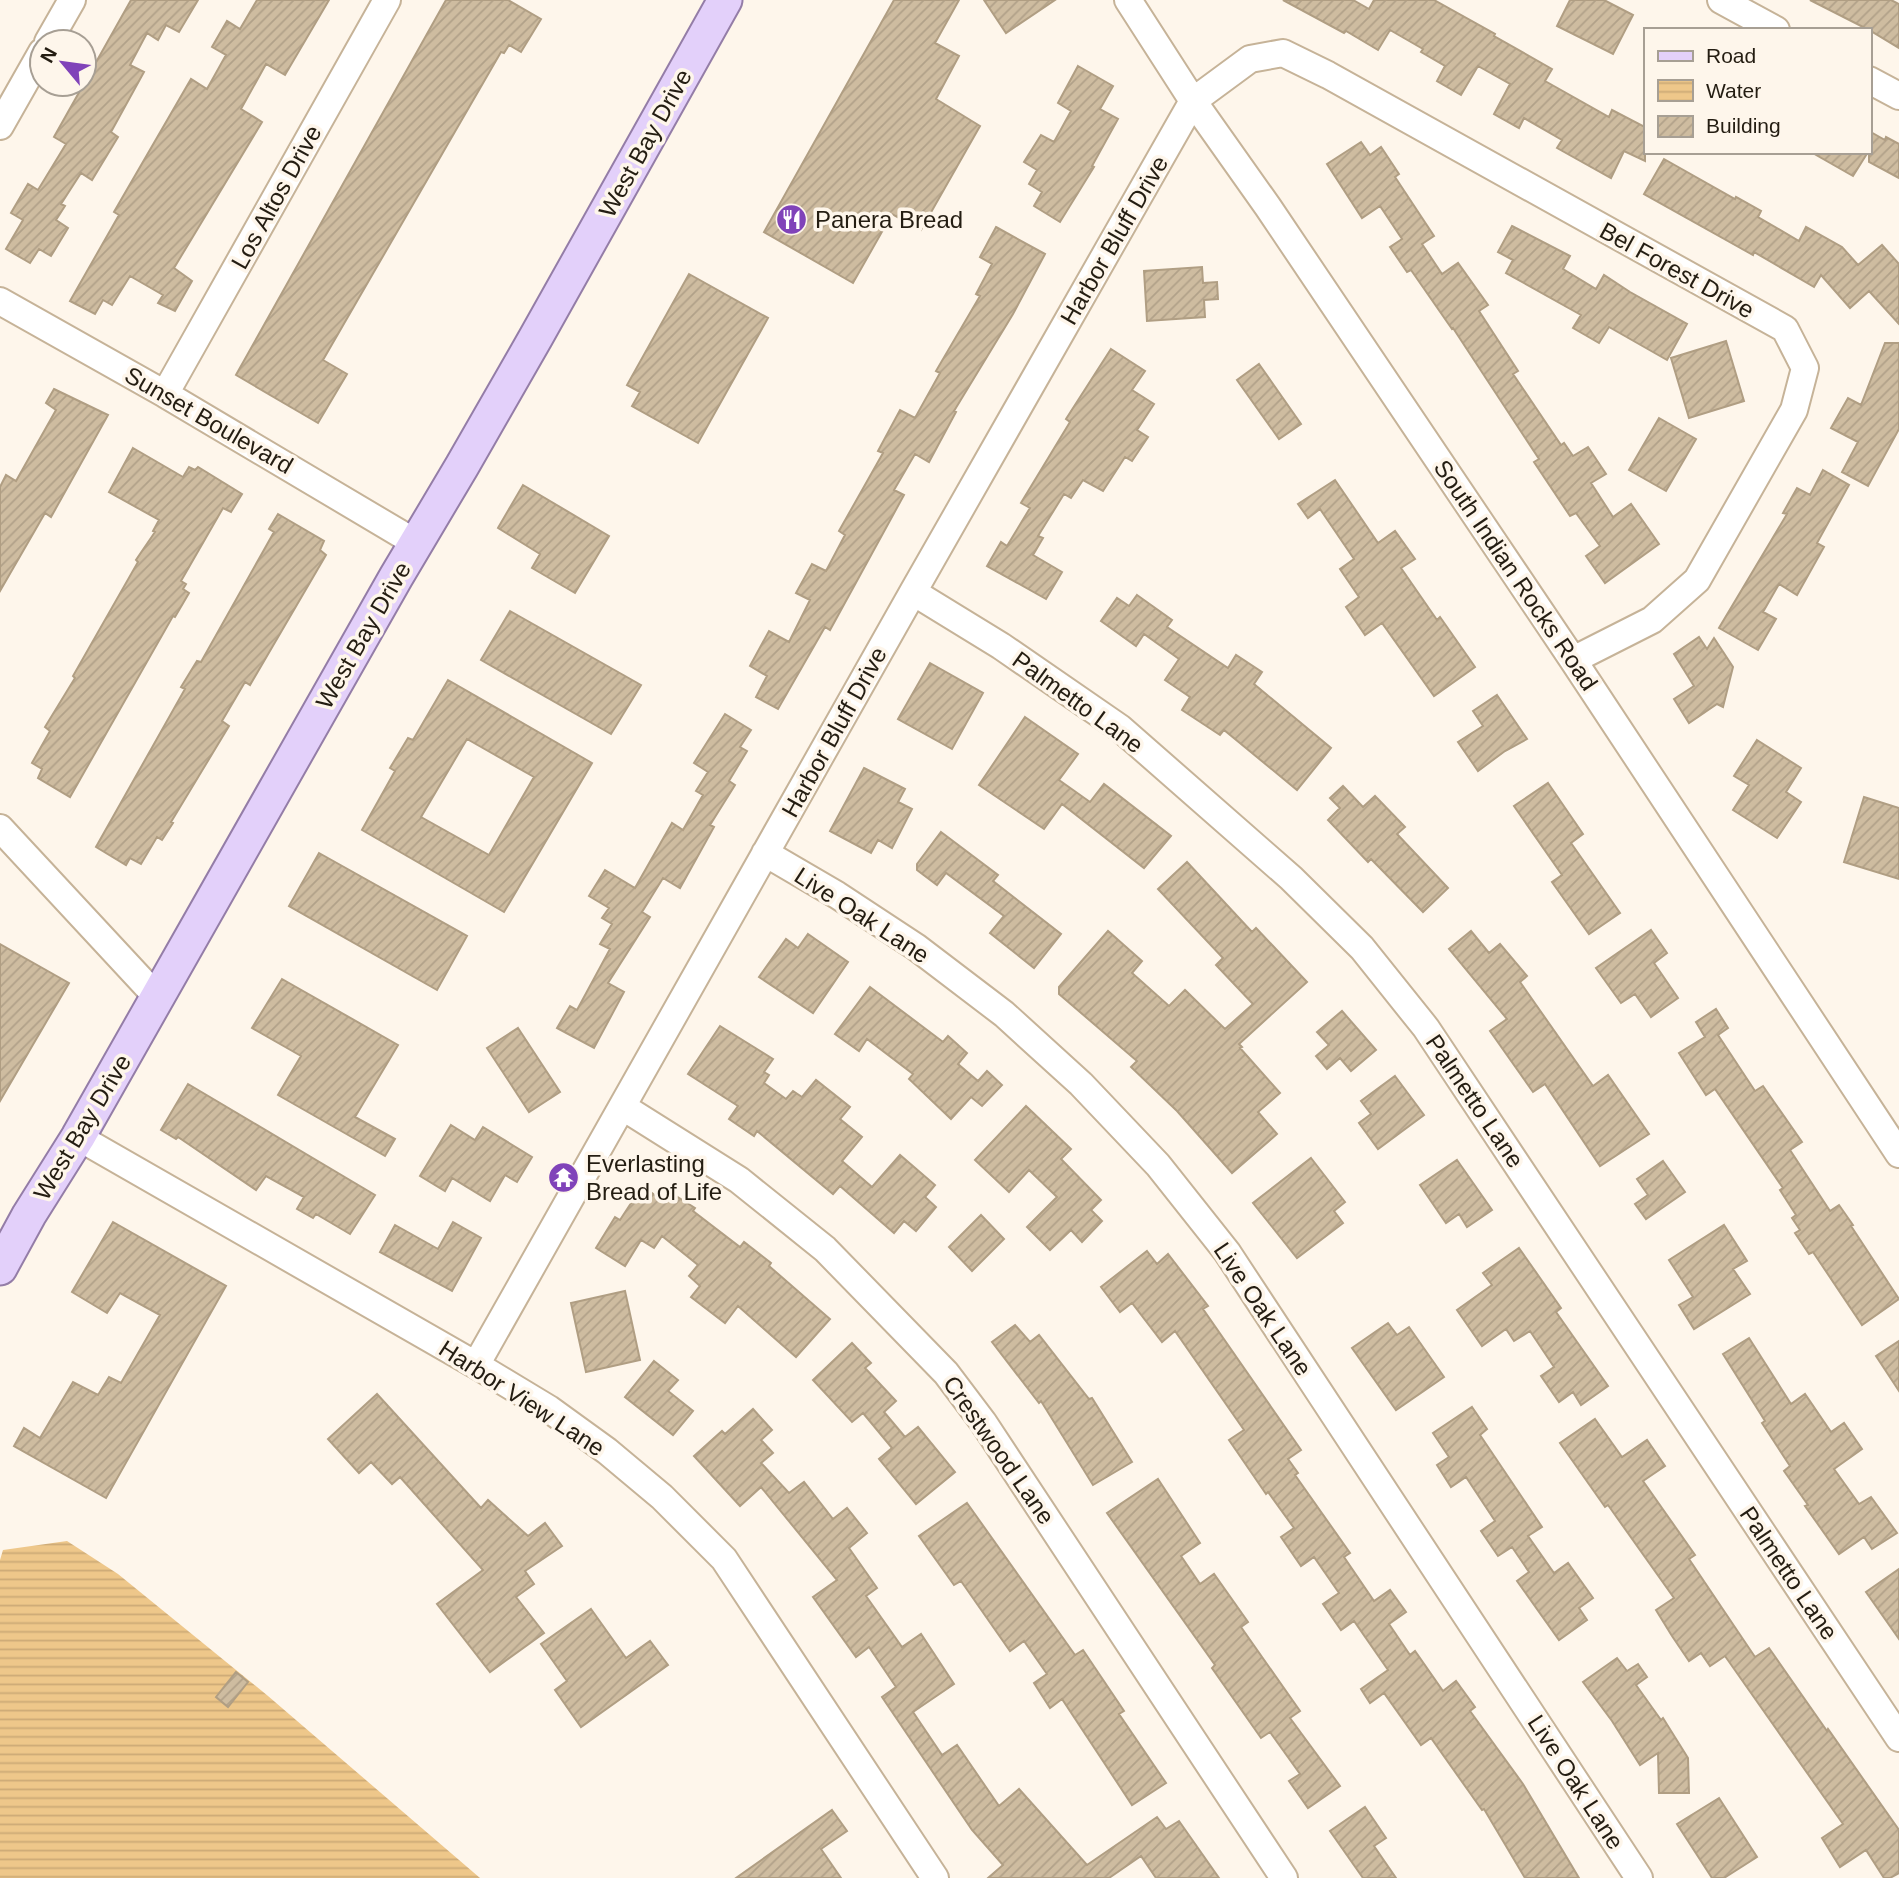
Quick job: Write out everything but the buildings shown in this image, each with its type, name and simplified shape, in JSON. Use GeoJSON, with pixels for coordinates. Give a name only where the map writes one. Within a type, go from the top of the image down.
{"type":"FeatureCollection","features":[{"type":"Feature","properties":{"kind":"main road","name":"West Bay Drive"},"geometry":{"type":"LineString","coordinates":[[0,1268],[29,1215],[78,1137],[536,337],[725,0]]}},
{"type":"Feature","properties":{"kind":"street"},"geometry":{"type":"LineString","coordinates":[[56,28],[72,0]]}},
{"type":"Feature","properties":{"kind":"street","name":"Los Altos Drive"},"geometry":{"type":"LineString","coordinates":[[165,394],[387,0]]}},
{"type":"Feature","properties":{"kind":"street","name":"South Indian Rocks Road"},"geometry":{"type":"LineString","coordinates":[[1128,0],[1193,101],[1573,660],[1899,1153]]}},
{"type":"Feature","properties":{"kind":"street"},"geometry":{"type":"LineString","coordinates":[[1721,0],[1772,28]]}},
{"type":"Feature","properties":{"kind":"street","name":"Bel Forest Drive"},"geometry":{"type":"LineString","coordinates":[[1193,101],[1250,59],[1283,53],[1328,75],[1785,329],[1805,368],[1794,410],[1697,580],[1652,620],[1573,660]]}},
{"type":"Feature","properties":{"kind":"street"},"geometry":{"type":"LineString","coordinates":[[0,126],[28,77]]}},
{"type":"Feature","properties":{"kind":"street"},"geometry":{"type":"LineString","coordinates":[[1871,81],[1899,96]]}},
{"type":"Feature","properties":{"kind":"street","name":"Harbor Bluff Drive"},"geometry":{"type":"LineString","coordinates":[[476,1365],[1193,101]]}},
{"type":"Feature","properties":{"kind":"street","name":"Sunset Boulevard"},"geometry":{"type":"LineString","coordinates":[[0,301],[165,394],[416,543]]}},
{"type":"Feature","properties":{"kind":"street","name":"Palmetto Lane"},"geometry":{"type":"LineString","coordinates":[[913,592],[1001,646],[1120,728],[1292,878],[1362,948],[1426,1028],[1899,1738]]}},
{"type":"Feature","properties":{"kind":"street"},"geometry":{"type":"LineString","coordinates":[[0,828],[158,997]]}},
{"type":"Feature","properties":{"kind":"street","name":"Live Oak Lane"},"geometry":{"type":"LineString","coordinates":[[765,853],[837,895],[916,947],[1004,1014],[1081,1084],[1158,1165],[1227,1252],[1639,1878]]}},
{"type":"Feature","properties":{"kind":"street","name":"Crestwood Lane"},"geometry":{"type":"LineString","coordinates":[[623,1107],[739,1180],[825,1249],[946,1373],[983,1422],[1284,1878]]}},
{"type":"Feature","properties":{"kind":"street","name":"Harbor View Lane"},"geometry":{"type":"LineString","coordinates":[[78,1137],[550,1409],[607,1451],[662,1497],[724,1559],[934,1878]]}},
{"type":"Feature","properties":{"kind":"water"},"geometry":{"type":"Polygon","coordinates":[[[67,1541],[118,1574],[268,1696],[480,1878],[0,1878],[0,1560],[3,1550],[67,1541]]]}},
{"type":"Feature","properties":{"kind":"place","name":"Panera Bread"},"geometry":{"type":"Point","coordinates":[792,219]}},
{"type":"Feature","properties":{"kind":"place","name":"Everlasting Bread of Life"},"geometry":{"type":"Point","coordinates":[563,1177]}}]}
